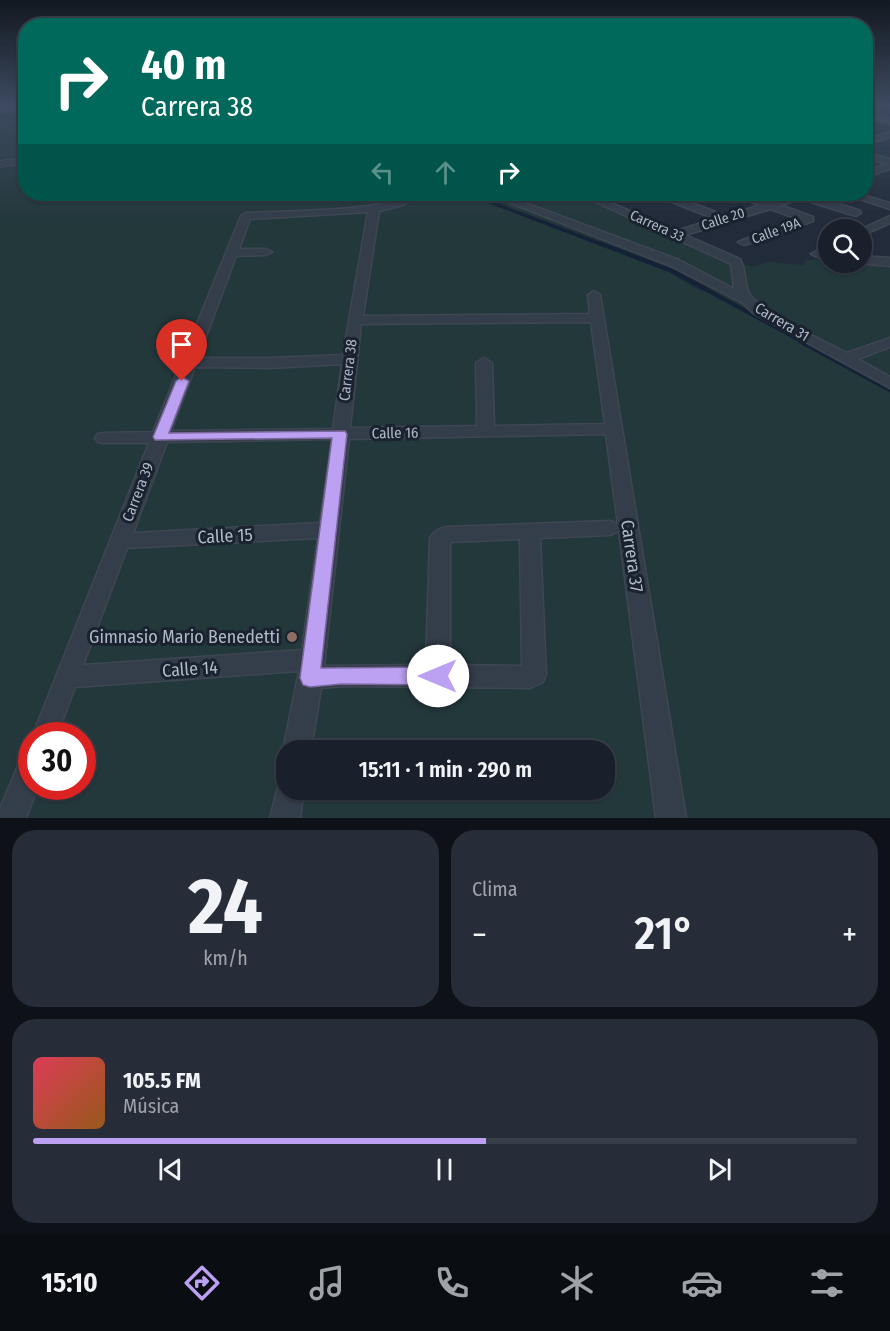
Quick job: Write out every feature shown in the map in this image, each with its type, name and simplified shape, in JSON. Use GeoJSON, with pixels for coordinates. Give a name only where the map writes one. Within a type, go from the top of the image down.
{"type":"FeatureCollection","features":[{"type":"Feature","properties":{"kind":"street"},"geometry":{"type":"LineString","coordinates":[[873,158],[890,164]]}},
{"type":"Feature","properties":{"kind":"street"},"geometry":{"type":"LineString","coordinates":[[0,162],[18,159]]}},
{"type":"Feature","properties":{"kind":"street"},"geometry":{"type":"LineString","coordinates":[[873,171],[890,164]]}},
{"type":"Feature","properties":{"kind":"street"},"geometry":{"type":"LineString","coordinates":[[374,209],[402,201]]}},
{"type":"Feature","properties":{"kind":"street"},"geometry":{"type":"LineString","coordinates":[[511,201],[675,263],[746,300]]}},
{"type":"Feature","properties":{"kind":"street","name":"Carrera 33"},"geometry":{"type":"LineString","coordinates":[[599,201],[698,244]]}},
{"type":"Feature","properties":{"kind":"street"},"geometry":{"type":"LineString","coordinates":[[678,201],[725,219]]}},
{"type":"Feature","properties":{"kind":"street"},"geometry":{"type":"LineString","coordinates":[[757,201],[769,205]]}},
{"type":"Feature","properties":{"kind":"street","name":"Calle 20"},"geometry":{"type":"LineString","coordinates":[[675,235],[781,201]]}},
{"type":"Feature","properties":{"kind":"street"},"geometry":{"type":"LineString","coordinates":[[822,201],[856,213]]}},
{"type":"Feature","properties":{"kind":"street"},"geometry":{"type":"LineString","coordinates":[[873,201],[890,206]]}},
{"type":"Feature","properties":{"kind":"street","name":"Calle 19A"},"geometry":{"type":"LineString","coordinates":[[744,242],[809,219],[769,205]]}},
{"type":"Feature","properties":{"kind":"street","name":"Carrera 39"},"geometry":{"type":"LineString","coordinates":[[49,722],[246,216],[374,209]]}},
{"type":"Feature","properties":{"kind":"street","name":"Carrera 38"},"geometry":{"type":"LineString","coordinates":[[299,740],[312,669],[355,320],[374,209]]}},
{"type":"Feature","properties":{"kind":"street"},"geometry":{"type":"LineString","coordinates":[[872,228],[890,219]]}},
{"type":"Feature","properties":{"kind":"street","name":"Carrera 31"},"geometry":{"type":"LineString","coordinates":[[698,244],[736,262],[740,270],[739,283],[746,300],[758,310],[890,383]]}},
{"type":"Feature","properties":{"kind":"street"},"geometry":{"type":"LineString","coordinates":[[232,253],[266,252]]}},
{"type":"Feature","properties":{"kind":"street"},"geometry":{"type":"LineString","coordinates":[[875,261],[890,253]]}},
{"type":"Feature","properties":{"kind":"street"},"geometry":{"type":"LineString","coordinates":[[872,261],[890,262]]}},
{"type":"Feature","properties":{"kind":"street","name":"Carrera 37"},"geometry":{"type":"LineString","coordinates":[[594,295],[671,818]]}},
{"type":"Feature","properties":{"kind":"street"},"geometry":{"type":"LineString","coordinates":[[355,320],[598,318]]}},
{"type":"Feature","properties":{"kind":"street"},"geometry":{"type":"LineString","coordinates":[[844,358],[890,342]]}},
{"type":"Feature","properties":{"kind":"street"},"geometry":{"type":"LineString","coordinates":[[189,362],[269,363],[350,359]]}},
{"type":"Feature","properties":{"kind":"street"},"geometry":{"type":"LineString","coordinates":[[484,363],[486,431]]}},
{"type":"Feature","properties":{"kind":"street","name":"Calle 16"},"geometry":{"type":"LineString","coordinates":[[104,438],[614,429]]}},
{"type":"Feature","properties":{"kind":"street"},"geometry":{"type":"LineString","coordinates":[[438,676],[438,548],[440,538],[447,534],[610,528]]}},
{"type":"Feature","properties":{"kind":"street","name":"Calle 15"},"geometry":{"type":"LineString","coordinates":[[119,541],[330,530]]}},
{"type":"Feature","properties":{"kind":"street","name":"Calle 14"},"geometry":{"type":"LineString","coordinates":[[66,677],[312,669],[342,675],[530,677],[534,674],[530,532]]}},
{"type":"Feature","properties":{"kind":"street"},"geometry":{"type":"LineString","coordinates":[[11,818],[18,800]]}},
{"type":"Feature","properties":{"kind":"street"},"geometry":{"type":"LineString","coordinates":[[285,818],[288,800]]}},
{"type":"Feature","properties":{"kind":"green space"},"geometry":{"type":"Polygon","coordinates":[[[0,144],[18,144],[18,201],[483,201],[668,272],[703,292],[711,289],[676,270],[494,201],[589,201],[697,247],[705,246],[752,267],[767,262],[803,265],[807,260],[818,259],[818,273],[872,273],[872,263],[890,264],[890,818],[0,818],[0,144]]]}},
{"type":"Feature","properties":{"kind":"waterway"},"geometry":{"type":"LineString","coordinates":[[487,201],[603,245]]}},
{"type":"Feature","properties":{"kind":"waterway"},"geometry":{"type":"LineString","coordinates":[[599,243],[672,271],[803,342]]}},
{"type":"Feature","properties":{"kind":"waterway"},"geometry":{"type":"LineString","coordinates":[[800,341],[890,390]]}},
{"type":"Feature","properties":{"kind":"place","name":"Gimnasio Mario Benedetti"},"geometry":{"type":"Point","coordinates":[292,637]}},
{"type":"Feature","properties":{"kind":"route"},"geometry":{"type":"LineString","coordinates":[[182,381],[160,437],[340,434],[310,678],[342,675],[438,676]]}}]}
